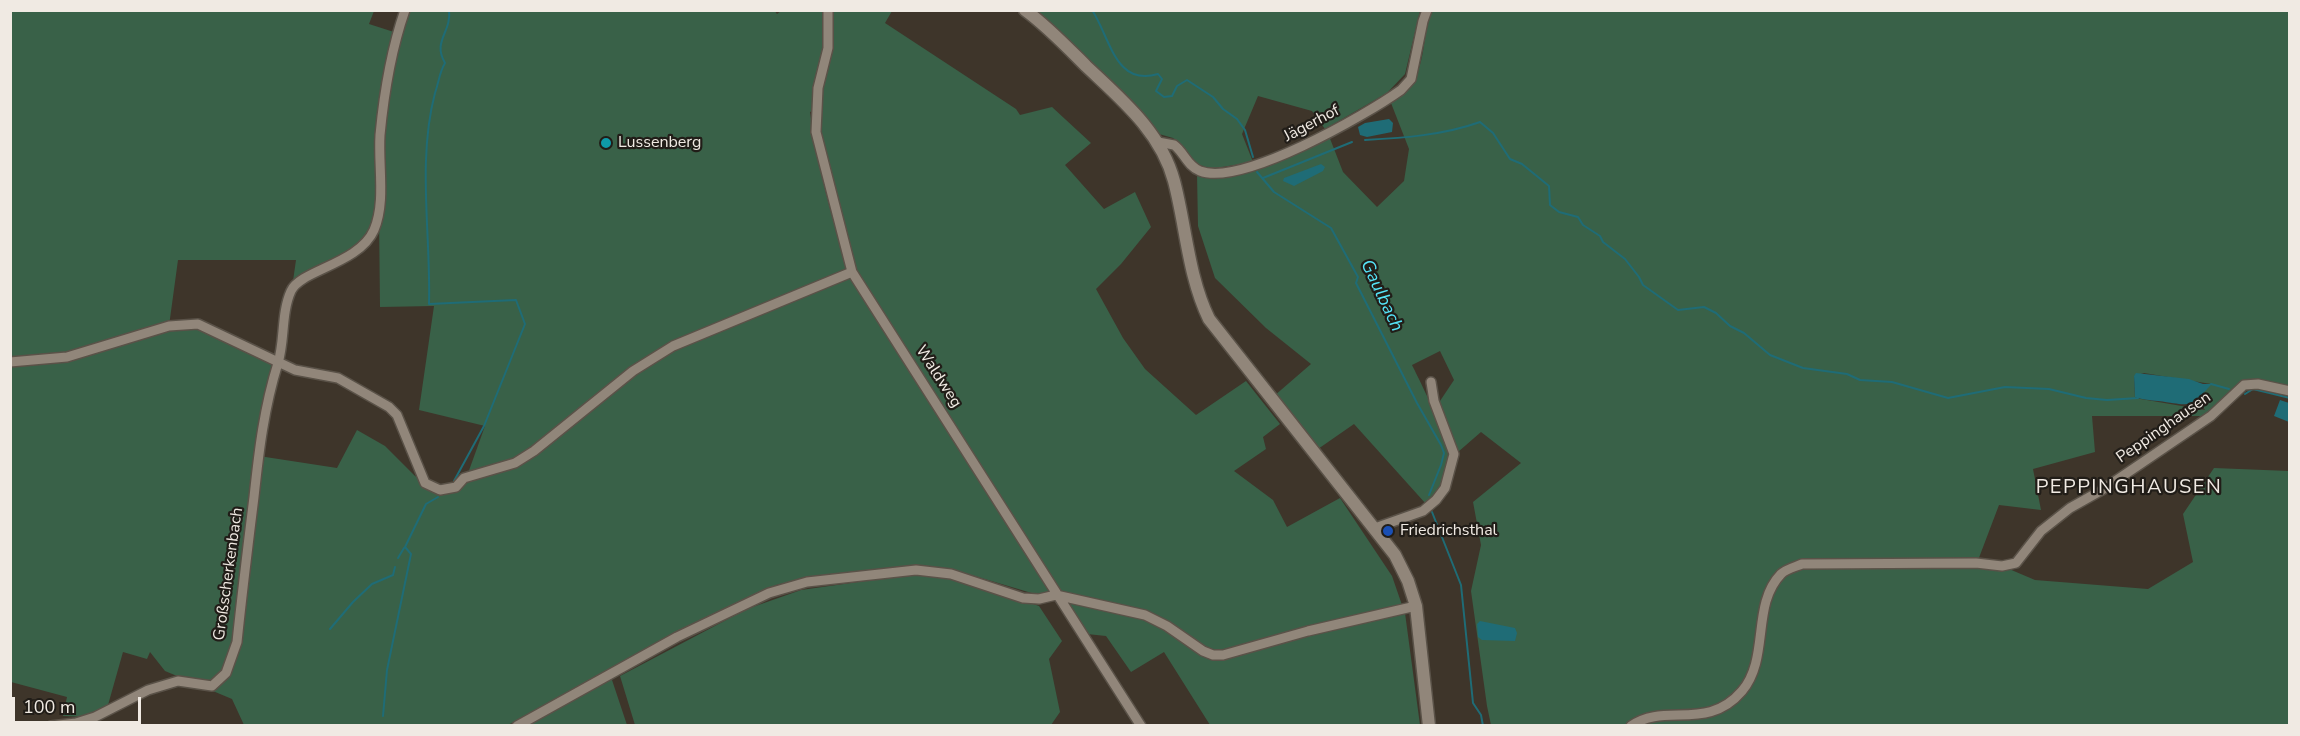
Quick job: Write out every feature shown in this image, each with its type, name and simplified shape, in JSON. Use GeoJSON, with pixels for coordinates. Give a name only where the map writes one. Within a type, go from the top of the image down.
{"type":"FeatureCollection","features":[{"type":"Feature","properties":{"kind":"main road"},"geometry":{"type":"LineString","coordinates":[[1025,10],[1064,44],[1123,102],[1158,142],[1174,182],[1196,282],[1209,319],[1395,555],[1408,581],[1416,606],[1429,726]]}},
{"type":"Feature","properties":{"kind":"street","name":"Großscherkenbach"},"geometry":{"type":"LineString","coordinates":[[51,726],[76,723],[95,717],[148,690],[178,681],[212,686],[226,673],[237,642],[262,426],[278,363],[292,288],[366,244],[374,230],[379,211],[380,136],[397,33],[405,10]]}},
{"type":"Feature","properties":{"kind":"street","name":"Waldweg"},"geometry":{"type":"LineString","coordinates":[[828,10],[828,48],[818,88],[816,132],[852,272],[996,495],[1056,596],[1141,726]]}},
{"type":"Feature","properties":{"kind":"street","name":"Jägerhof"},"geometry":{"type":"LineString","coordinates":[[1158,142],[1174,145],[1192,166],[1207,172],[1227,171],[1255,165],[1292,152],[1401,90],[1411,79],[1427,10]]}},
{"type":"Feature","properties":{"kind":"street"},"geometry":{"type":"LineString","coordinates":[[10,362],[68,357],[168,326],[198,324],[296,370],[338,378],[392,409],[397,415],[425,483],[440,490],[456,488],[464,478],[515,463],[534,451],[633,371],[673,346],[852,272]]}},
{"type":"Feature","properties":{"kind":"street"},"geometry":{"type":"LineString","coordinates":[[1376,528],[1423,511],[1445,488],[1454,454],[1434,401],[1431,382]]}},
{"type":"Feature","properties":{"kind":"street","name":"Peppinghausen"},"geometry":{"type":"LineString","coordinates":[[1631,726],[1651,716],[1692,716],[1711,712],[1737,697],[1745,688],[1754,667],[1769,591],[1783,573],[1802,564],[1976,563],[2009,566],[2016,563],[2041,531],[2070,508],[2102,490],[2211,416],[2244,385],[2258,384],[2289,391]]}},
{"type":"Feature","properties":{"kind":"street"},"geometry":{"type":"LineString","coordinates":[[517,726],[676,637],[769,593],[807,582],[916,570],[951,574],[1023,598],[1039,599],[1056,596],[1145,615],[1213,655],[1223,655],[1308,631],[1416,606]]}},
{"type":"Feature","properties":{"kind":"green space"},"geometry":{"type":"Polygon","coordinates":[[[405,10],[774,10],[777,14],[782,10],[892,11],[885,23],[1016,109],[1020,115],[1052,107],[1091,143],[1065,165],[1104,209],[1135,192],[1151,227],[1121,264],[1096,289],[1123,338],[1145,369],[1196,415],[1246,381],[1280,424],[1263,437],[1266,449],[1234,471],[1273,500],[1287,527],[1340,498],[1392,576],[1402,605],[1218,653],[1211,651],[1169,623],[1059,593],[855,269],[822,137],[820,108],[810,112],[813,132],[826,192],[848,270],[670,345],[514,461],[467,476],[485,426],[419,410],[434,306],[380,307],[379,214],[366,244],[292,288],[296,260],[178,260],[169,326],[198,324],[278,363],[259,456],[337,468],[357,430],[385,446],[415,476],[440,490],[456,487],[516,464],[606,394],[674,348],[851,278],[953,433],[1049,592],[1035,594],[961,572],[917,566],[812,577],[776,585],[673,634],[508,725],[244,725],[232,699],[165,671],[150,652],[147,659],[123,652],[108,705],[87,717],[63,716],[67,697],[11,682],[10,11],[374,11],[369,24],[397,33],[405,10]]]}},
{"type":"Feature","properties":{"kind":"green space"},"geometry":{"type":"Polygon","coordinates":[[[1034,11],[1420,11],[1405,74],[1387,93],[1325,129],[1312,111],[1258,96],[1242,134],[1253,162],[1210,169],[1195,163],[1173,138],[1159,134],[1141,111],[1034,11]]]}},
{"type":"Feature","properties":{"kind":"green space"},"geometry":{"type":"Polygon","coordinates":[[[1432,11],[2289,11],[2289,391],[2244,385],[2211,416],[2092,416],[2095,452],[2033,469],[2041,510],[1999,505],[1977,563],[2002,566],[2035,580],[2148,589],[2193,562],[2183,514],[2214,468],[2289,471],[2289,725],[1491,725],[1471,591],[1481,545],[1473,502],[1521,463],[1481,432],[1458,452],[1438,404],[1454,380],[1440,351],[1412,365],[1440,425],[1449,455],[1442,482],[1426,504],[1354,424],[1318,449],[1274,396],[1311,364],[1266,328],[1215,278],[1198,226],[1197,174],[1249,170],[1271,164],[1329,136],[1343,172],[1377,207],[1404,181],[1409,149],[1391,103],[1407,89],[1414,79],[1421,61],[1432,11]],[[2144,373],[2134,376],[2135,398],[2205,410],[2197,399],[2211,384],[2144,373]]]}},
{"type":"Feature","properties":{"kind":"green space"},"geometry":{"type":"Polygon","coordinates":[[[922,573],[968,582],[1039,606],[1062,641],[1049,659],[1060,712],[1051,725],[635,725],[620,676],[747,609],[801,590],[922,573]]]}},
{"type":"Feature","properties":{"kind":"green space"},"geometry":{"type":"Polygon","coordinates":[[[1064,600],[1144,617],[1166,628],[1215,660],[1405,613],[1420,725],[1210,725],[1164,652],[1131,672],[1106,636],[1087,634],[1064,600]]]}},
{"type":"Feature","properties":{"kind":"green space"},"geometry":{"type":"Polygon","coordinates":[[[611,677],[627,725],[522,726],[611,677]]]}},
{"type":"Feature","properties":{"kind":"water"},"geometry":{"type":"Polygon","coordinates":[[[1389,119],[1393,123],[1392,132],[1367,137],[1360,135],[1358,127],[1365,123],[1389,119]]]}},
{"type":"Feature","properties":{"kind":"water"},"geometry":{"type":"Polygon","coordinates":[[[1321,164],[1325,167],[1323,171],[1294,186],[1283,181],[1284,178],[1321,164]]]}},
{"type":"Feature","properties":{"kind":"water"},"geometry":{"type":"Polygon","coordinates":[[[2136,373],[2212,384],[2188,404],[2147,400],[2135,397],[2134,376],[2136,373]]]}},
{"type":"Feature","properties":{"kind":"water"},"geometry":{"type":"Polygon","coordinates":[[[2280,400],[2289,403],[2289,422],[2274,416],[2280,400]]]}},
{"type":"Feature","properties":{"kind":"water"},"geometry":{"type":"Polygon","coordinates":[[[1480,621],[1515,628],[1517,633],[1515,641],[1482,640],[1478,637],[1477,624],[1480,621]]]}},
{"type":"Feature","properties":{"kind":"waterway"},"geometry":{"type":"LineString","coordinates":[[449,10],[448,24],[441,42],[445,63],[435,93],[427,145],[429,304],[516,300],[525,324],[484,426],[454,481]]}},
{"type":"Feature","properties":{"kind":"waterway","name":"Gaulbach"},"geometry":{"type":"LineString","coordinates":[[1092,10],[1109,46],[1123,67],[1132,73],[1144,76],[1158,74],[1162,79],[1156,91],[1164,97],[1172,96],[1177,86],[1187,80],[1213,97],[1223,109],[1237,119],[1245,130],[1253,157]]}},
{"type":"Feature","properties":{"kind":"waterway"},"geometry":{"type":"LineString","coordinates":[[1365,140],[1438,133],[1480,122],[1493,133],[1510,159],[1522,164],[1549,186],[1550,205],[1559,212],[1578,217],[1583,225],[1600,236],[1603,242],[1625,259],[1643,285],[1678,310],[1704,307],[1716,313],[1770,355],[1803,368],[1847,374],[1860,380],[1892,382],[1948,398],[2005,387],[2049,389],[2086,398],[2107,400],[2138,398]]}},
{"type":"Feature","properties":{"kind":"waterway"},"geometry":{"type":"LineString","coordinates":[[1263,178],[1352,142]]}},
{"type":"Feature","properties":{"kind":"waterway","name":"Gaulbach"},"geometry":{"type":"LineString","coordinates":[[1257,172],[1274,192],[1331,228],[1358,277],[1356,283],[1444,453],[1429,495]]}},
{"type":"Feature","properties":{"kind":"waterway"},"geometry":{"type":"LineString","coordinates":[[2211,384],[2229,389]]}},
{"type":"Feature","properties":{"kind":"waterway"},"geometry":{"type":"LineString","coordinates":[[2245,394],[2253,389],[2290,398]]}},
{"type":"Feature","properties":{"kind":"waterway"},"geometry":{"type":"LineString","coordinates":[[383,716],[387,670],[411,554],[405,547],[426,504],[438,497]]}},
{"type":"Feature","properties":{"kind":"waterway","name":"Gaulbach"},"geometry":{"type":"LineString","coordinates":[[1432,512],[1461,585],[1473,703],[1481,715],[1483,726]]}},
{"type":"Feature","properties":{"kind":"waterway"},"geometry":{"type":"LineString","coordinates":[[398,558],[404,548]]}},
{"type":"Feature","properties":{"kind":"waterway"},"geometry":{"type":"LineString","coordinates":[[330,629],[372,584],[393,575],[395,567]]}},
{"type":"Feature","properties":{"kind":"place","name":"Lussenberg"},"geometry":{"type":"Point","coordinates":[606,143]}},
{"type":"Feature","properties":{"kind":"place","name":"Friedrichsthal"},"geometry":{"type":"Point","coordinates":[1388,531]}},
{"type":"Feature","properties":{"kind":"district","name":"PEPPINGHAUSEN"},"geometry":{"type":"Point","coordinates":[2129,488]}}]}
